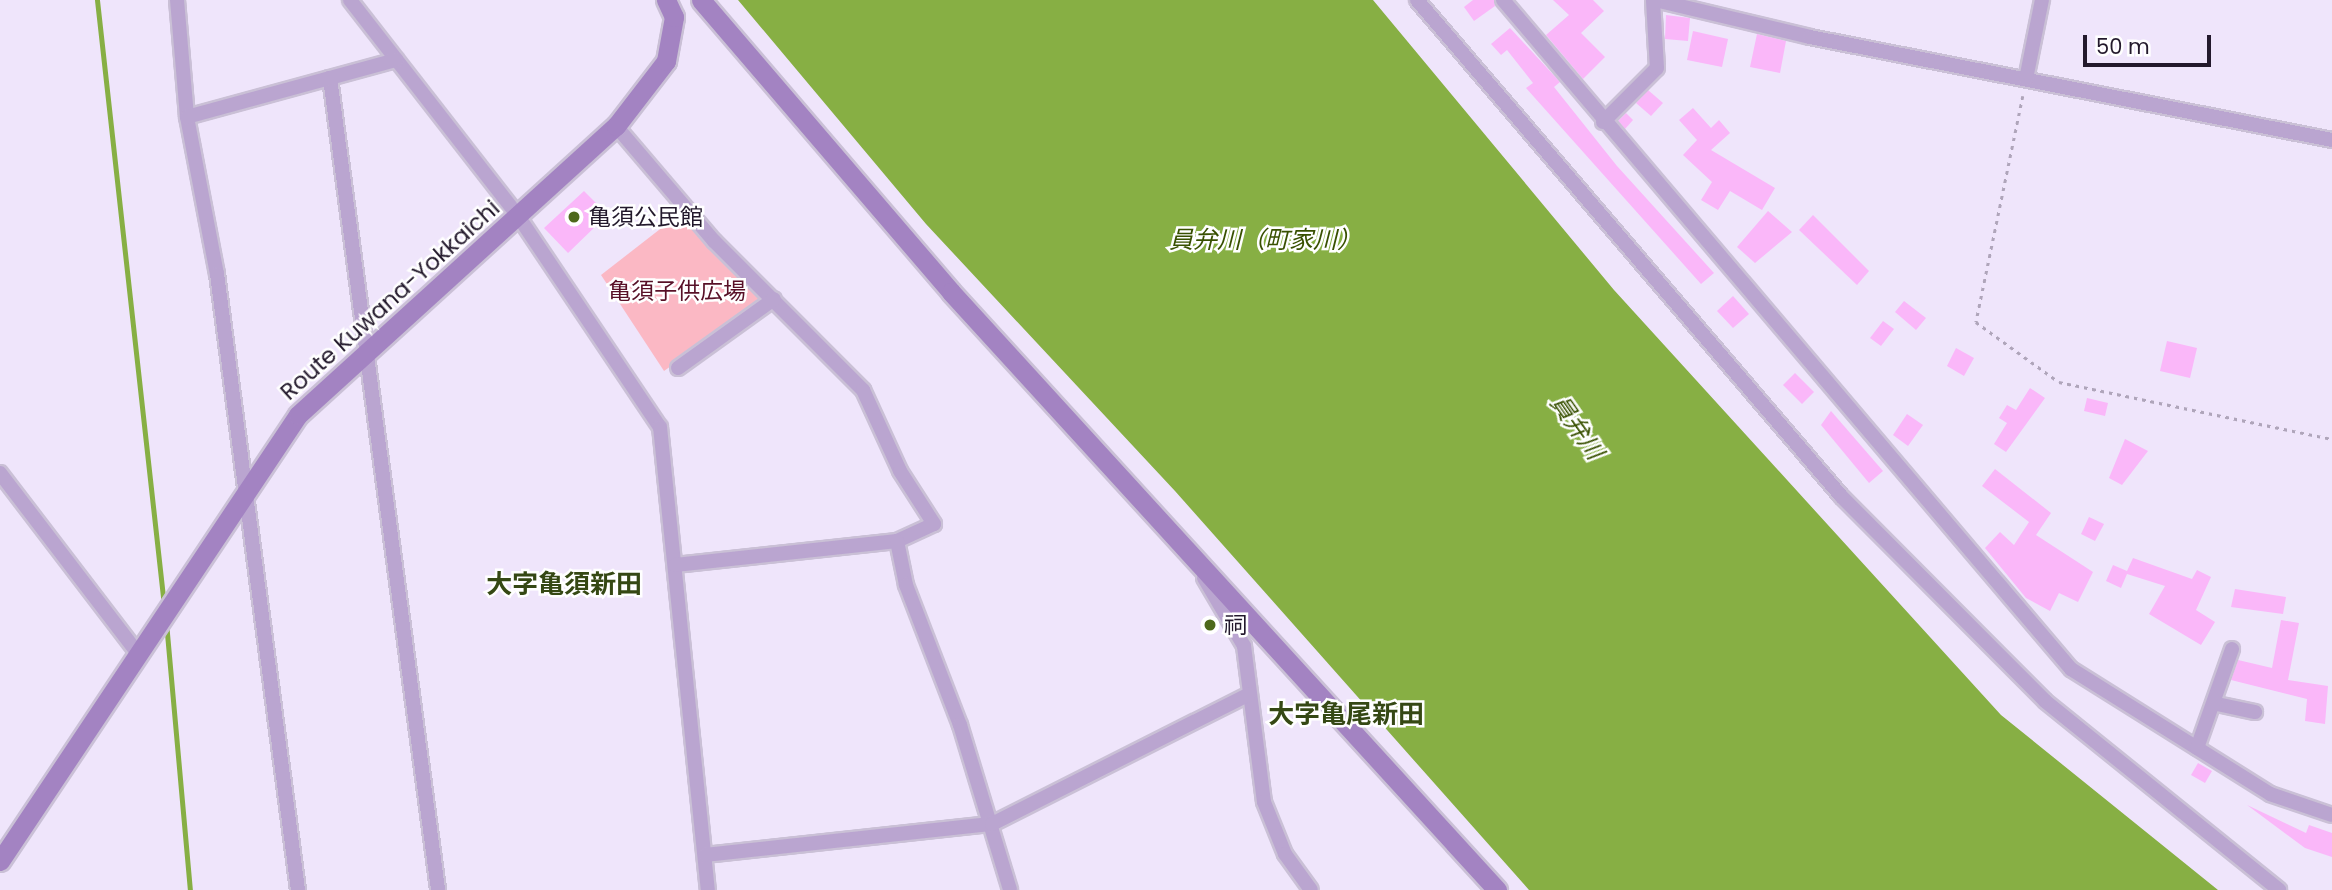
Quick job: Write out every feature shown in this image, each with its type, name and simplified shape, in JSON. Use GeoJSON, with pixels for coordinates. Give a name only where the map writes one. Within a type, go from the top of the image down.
{"type":"FeatureCollection","features":[{"type":"Feature","properties":{"kind":"street"},"geometry":{"type":"LineString","coordinates":[[177,0],[187,117],[218,274],[298,890]]}},
{"type":"Feature","properties":{"kind":"street"},"geometry":{"type":"LineString","coordinates":[[350,0],[518,216],[660,427],[709,890]]}},
{"type":"Feature","properties":{"kind":"street","name":"Route Kuwana-Yokkaichi"},"geometry":{"type":"LineString","coordinates":[[0,861],[245,487],[298,415],[366,349],[616,126],[666,61],[674,17],[666,0]]}},
{"type":"Feature","properties":{"kind":"street"},"geometry":{"type":"LineString","coordinates":[[701,0],[951,292],[1497,890]]}},
{"type":"Feature","properties":{"kind":"street"},"geometry":{"type":"LineString","coordinates":[[1417,0],[1841,496],[2045,701],[2279,890]]}},
{"type":"Feature","properties":{"kind":"street"},"geometry":{"type":"LineString","coordinates":[[1503,0],[2038,636],[2070,669],[2270,794],[2332,815]]}},
{"type":"Feature","properties":{"kind":"street"},"geometry":{"type":"LineString","coordinates":[[1603,122],[1657,68],[1654,0],[2026,79],[2332,140]]}},
{"type":"Feature","properties":{"kind":"street"},"geometry":{"type":"LineString","coordinates":[[2026,79],[2042,0]]}},
{"type":"Feature","properties":{"kind":"street"},"geometry":{"type":"LineString","coordinates":[[187,117],[396,61]]}},
{"type":"Feature","properties":{"kind":"street"},"geometry":{"type":"LineString","coordinates":[[330,78],[438,890]]}},
{"type":"Feature","properties":{"kind":"street"},"geometry":{"type":"LineString","coordinates":[[616,126],[714,241],[863,390],[900,471],[934,524],[897,541],[675,565]]}},
{"type":"Feature","properties":{"kind":"street"},"geometry":{"type":"LineString","coordinates":[[678,368],[774,299]]}},
{"type":"Feature","properties":{"kind":"street"},"geometry":{"type":"LineString","coordinates":[[0,473],[136,651]]}},
{"type":"Feature","properties":{"kind":"street"},"geometry":{"type":"LineString","coordinates":[[897,541],[906,585],[992,824],[1010,890]]}},
{"type":"Feature","properties":{"kind":"street"},"geometry":{"type":"LineString","coordinates":[[1189,552],[1244,646],[1264,802],[1285,854],[1311,890]]}},
{"type":"Feature","properties":{"kind":"street"},"geometry":{"type":"LineString","coordinates":[[2197,748],[2217,704],[2232,649]]}},
{"type":"Feature","properties":{"kind":"street"},"geometry":{"type":"LineString","coordinates":[[705,855],[992,824],[1249,694]]}},
{"type":"Feature","properties":{"kind":"street"},"geometry":{"type":"LineString","coordinates":[[2217,704],[2255,712]]}},
{"type":"Feature","properties":{"kind":"path"},"geometry":{"type":"LineString","coordinates":[[2026,79],[1976,322],[2059,382],[2332,439]]}},
{"type":"Feature","properties":{"kind":"green space","name":"亀須子供広場"},"geometry":{"type":"Polygon","coordinates":[[[682,212],[760,291],[759,303],[664,371],[601,275],[682,212]]]}},
{"type":"Feature","properties":{"kind":"water","name":"員弁川（町家川）"},"geometry":{"type":"Polygon","coordinates":[[[738,0],[1373,0],[1614,290],[2001,715],[2218,890],[1529,890],[1175,491],[926,224],[738,0]]]}},
{"type":"Feature","properties":{"kind":"building"},"geometry":{"type":"Polygon","coordinates":[[[1473,0],[1494,0],[1495,6],[1474,21],[1464,7],[1473,0]]]}},
{"type":"Feature","properties":{"kind":"building"},"geometry":{"type":"Polygon","coordinates":[[[1553,0],[1593,0],[1604,11],[1581,33],[1605,57],[1583,79],[1546,35],[1569,15],[1553,0]]]}},
{"type":"Feature","properties":{"kind":"building"},"geometry":{"type":"Polygon","coordinates":[[[1666,15],[1690,18],[1688,41],[1665,39],[1666,15]]]}},
{"type":"Feature","properties":{"kind":"building"},"geometry":{"type":"Polygon","coordinates":[[[1510,28],[1560,82],[1554,87],[1617,166],[1714,273],[1701,284],[1526,88],[1533,83],[1507,50],[1501,55],[1491,44],[1510,28]]]}},
{"type":"Feature","properties":{"kind":"building"},"geometry":{"type":"Polygon","coordinates":[[[1693,31],[1728,39],[1722,67],[1687,60],[1693,31]]]}},
{"type":"Feature","properties":{"kind":"building"},"geometry":{"type":"Polygon","coordinates":[[[1757,34],[1786,41],[1780,73],[1750,67],[1757,34]]]}},
{"type":"Feature","properties":{"kind":"building"},"geometry":{"type":"Polygon","coordinates":[[[1648,90],[1663,103],[1651,116],[1636,103],[1648,90]]]}},
{"type":"Feature","properties":{"kind":"building"},"geometry":{"type":"Polygon","coordinates":[[[1693,108],[1711,128],[1719,120],[1730,133],[1711,150],[1775,188],[1762,210],[1730,191],[1718,210],[1701,200],[1712,182],[1683,155],[1697,140],[1679,120],[1693,108]]]}},
{"type":"Feature","properties":{"kind":"building"},"geometry":{"type":"Polygon","coordinates":[[[1626,113],[1633,120],[1625,129],[1618,121],[1626,113]]]}},
{"type":"Feature","properties":{"kind":"building","name":"亀須公民館"},"geometry":{"type":"Polygon","coordinates":[[[584,191],[596,203],[587,212],[599,223],[568,253],[544,228],[584,191]]]}},
{"type":"Feature","properties":{"kind":"building"},"geometry":{"type":"Polygon","coordinates":[[[1768,211],[1792,232],[1755,263],[1737,247],[1768,211]]]}},
{"type":"Feature","properties":{"kind":"building"},"geometry":{"type":"Polygon","coordinates":[[[1813,215],[1869,271],[1857,285],[1799,230],[1813,215]]]}},
{"type":"Feature","properties":{"kind":"building"},"geometry":{"type":"Polygon","coordinates":[[[1733,296],[1749,314],[1733,328],[1717,311],[1733,296]]]}},
{"type":"Feature","properties":{"kind":"building"},"geometry":{"type":"Polygon","coordinates":[[[1904,301],[1926,318],[1916,330],[1895,312],[1904,301]]]}},
{"type":"Feature","properties":{"kind":"building"},"geometry":{"type":"Polygon","coordinates":[[[1883,321],[1894,329],[1881,346],[1870,338],[1883,321]]]}},
{"type":"Feature","properties":{"kind":"building"},"geometry":{"type":"Polygon","coordinates":[[[2167,341],[2197,348],[2190,378],[2160,371],[2167,341]]]}},
{"type":"Feature","properties":{"kind":"building"},"geometry":{"type":"Polygon","coordinates":[[[1956,348],[1974,358],[1964,376],[1947,366],[1956,348]]]}},
{"type":"Feature","properties":{"kind":"building"},"geometry":{"type":"Polygon","coordinates":[[[1795,373],[1814,392],[1802,404],[1783,385],[1795,373]]]}},
{"type":"Feature","properties":{"kind":"building"},"geometry":{"type":"Polygon","coordinates":[[[2030,388],[2045,398],[2006,452],[1994,444],[2007,423],[1999,418],[2007,405],[2016,410],[2030,388]]]}},
{"type":"Feature","properties":{"kind":"building"},"geometry":{"type":"Polygon","coordinates":[[[2087,398],[2108,403],[2105,416],[2084,411],[2087,398]]]}},
{"type":"Feature","properties":{"kind":"building"},"geometry":{"type":"Polygon","coordinates":[[[1831,411],[1883,471],[1869,483],[1821,425],[1831,411]]]}},
{"type":"Feature","properties":{"kind":"building"},"geometry":{"type":"Polygon","coordinates":[[[1907,414],[1923,425],[1908,446],[1893,435],[1907,414]]]}},
{"type":"Feature","properties":{"kind":"building"},"geometry":{"type":"Polygon","coordinates":[[[2125,439],[2148,451],[2122,485],[2109,478],[2125,439]]]}},
{"type":"Feature","properties":{"kind":"building"},"geometry":{"type":"Polygon","coordinates":[[[1995,469],[2051,513],[2036,535],[2093,572],[2078,602],[2059,593],[2050,611],[2026,598],[1985,548],[2000,532],[2014,545],[2029,522],[1982,486],[1995,469]]]}},
{"type":"Feature","properties":{"kind":"building"},"geometry":{"type":"Polygon","coordinates":[[[2089,517],[2104,524],[2095,541],[2081,534],[2089,517]]]}},
{"type":"Feature","properties":{"kind":"building"},"geometry":{"type":"Polygon","coordinates":[[[2133,558],[2192,579],[2197,570],[2211,577],[2196,610],[2215,622],[2201,645],[2149,614],[2165,586],[2127,574],[2121,588],[2106,581],[2113,565],[2127,571],[2133,558]]]}},
{"type":"Feature","properties":{"kind":"building"},"geometry":{"type":"Polygon","coordinates":[[[2235,589],[2286,597],[2283,614],[2231,607],[2235,589]]]}},
{"type":"Feature","properties":{"kind":"building"},"geometry":{"type":"Polygon","coordinates":[[[2281,620],[2299,623],[2288,680],[2328,686],[2325,724],[2305,721],[2307,699],[2231,680],[2238,660],[2272,668],[2281,620]]]}},
{"type":"Feature","properties":{"kind":"building"},"geometry":{"type":"Polygon","coordinates":[[[2198,763],[2212,771],[2205,783],[2191,775],[2198,763]]]}},
{"type":"Feature","properties":{"kind":"building"},"geometry":{"type":"Polygon","coordinates":[[[2247,805],[2306,833],[2309,825],[2332,833],[2332,857],[2305,848],[2247,805]]]}},
{"type":"Feature","properties":{"kind":"waterway"},"geometry":{"type":"LineString","coordinates":[[97,0],[164,606]]}},
{"type":"Feature","properties":{"kind":"waterway"},"geometry":{"type":"LineString","coordinates":[[166,622],[190,890]]}},
{"type":"Feature","properties":{"kind":"place","name":"亀須公民館"},"geometry":{"type":"Point","coordinates":[574,217]}},
{"type":"Feature","properties":{"kind":"place","name":"祠"},"geometry":{"type":"Point","coordinates":[1210,625]}},
{"type":"Feature","properties":{"kind":"district","name":"大字亀須新田"},"geometry":{"type":"Point","coordinates":[564,585]}},
{"type":"Feature","properties":{"kind":"district","name":"大字亀尾新田"},"geometry":{"type":"Point","coordinates":[1346,715]}},
{"type":"Feature","properties":{"kind":"water label","name":"員弁川"},"geometry":{"type":"Point","coordinates":[1577,427]}}]}
